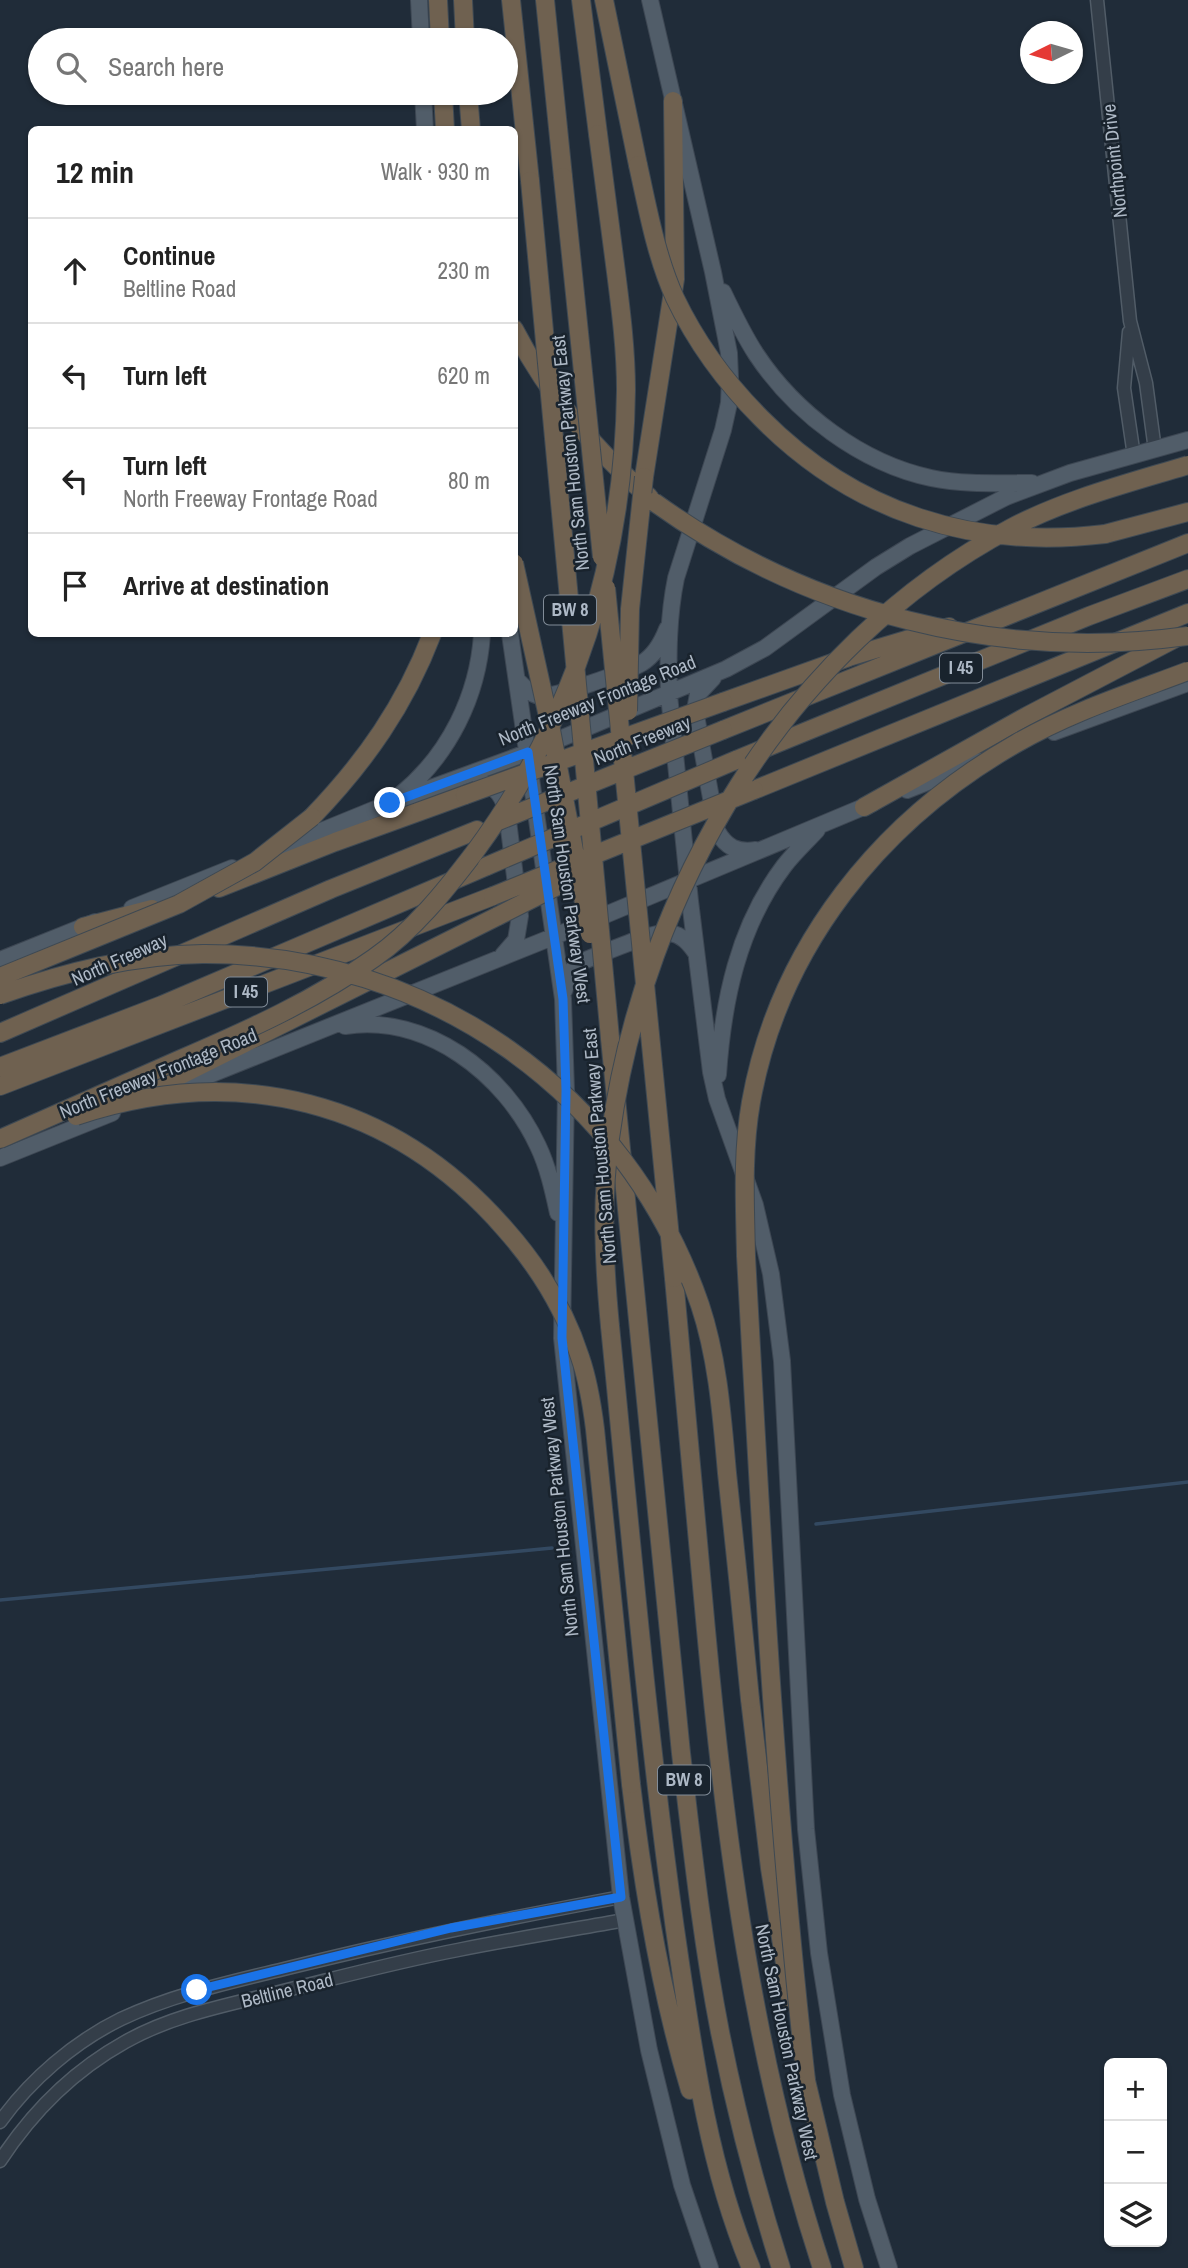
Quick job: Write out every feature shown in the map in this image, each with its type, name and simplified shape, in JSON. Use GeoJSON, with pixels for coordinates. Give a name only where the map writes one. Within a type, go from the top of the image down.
{"type":"FeatureCollection","features":[{"type":"Feature","properties":{"kind":"highway"},"geometry":{"type":"LineString","coordinates":[[438,0],[439,28]]}},
{"type":"Feature","properties":{"kind":"highway"},"geometry":{"type":"LineString","coordinates":[[463,0],[464,28]]}},
{"type":"Feature","properties":{"kind":"highway","name":"North Sam Houston Parkway East"},"geometry":{"type":"LineString","coordinates":[[511,0],[514,28]]}},
{"type":"Feature","properties":{"kind":"highway","name":"North Sam Houston Parkway East"},"geometry":{"type":"LineString","coordinates":[[545,0],[674,1278]]}},
{"type":"Feature","properties":{"kind":"highway"},"geometry":{"type":"LineString","coordinates":[[0,1141],[276,1016],[336,984],[378,956],[419,919],[444,891],[492,828],[547,738],[572,679],[597,606],[619,492],[625,415],[625,356],[581,0]]}},
{"type":"Feature","properties":{"kind":"highway"},"geometry":{"type":"LineString","coordinates":[[604,0],[638,165],[661,259],[674,296],[727,383],[772,429],[800,453],[882,506],[940,525],[979,533],[1030,538],[1105,534],[1188,512]]}},
{"type":"Feature","properties":{"kind":"highway","name":"North Sam Houston Parkway East"},"geometry":{"type":"LineString","coordinates":[[518,67],[681,1753],[708,1964],[720,2030],[742,2130],[781,2268]]}},
{"type":"Feature","properties":{"kind":"highway"},"geometry":{"type":"LineString","coordinates":[[630,830],[628,686],[631,609],[644,477],[675,279],[673,102]]}},
{"type":"Feature","properties":{"kind":"highway"},"geometry":{"type":"LineString","coordinates":[[444,105],[445,126]]}},
{"type":"Feature","properties":{"kind":"highway"},"geometry":{"type":"LineString","coordinates":[[469,105],[471,126]]}},
{"type":"Feature","properties":{"kind":"highway"},"geometry":{"type":"LineString","coordinates":[[518,335],[550,386],[589,439],[654,502],[712,540],[773,571],[830,596],[906,621],[969,634],[1035,642],[1131,643],[1188,634]]}},
{"type":"Feature","properties":{"kind":"highway"},"geometry":{"type":"LineString","coordinates":[[720,2176],[694,2052],[659,1807],[607,1294],[604,1206],[607,1161],[618,1091],[636,1013],[668,920],[711,831],[741,782],[783,723],[873,625],[949,565],[1012,527],[1079,499],[1188,465]]}},
{"type":"Feature","properties":{"kind":"highway","name":"North Freeway"},"geometry":{"type":"LineString","coordinates":[[0,1033],[331,889],[1188,543]]}},
{"type":"Feature","properties":{"kind":"highway","name":"I 45"},"geometry":{"type":"LineString","coordinates":[[0,1067],[162,1005],[736,760],[1089,616],[1188,579]]}},
{"type":"Feature","properties":{"kind":"highway"},"geometry":{"type":"LineString","coordinates":[[518,581],[551,730],[610,1038]]}},
{"type":"Feature","properties":{"kind":"highway"},"geometry":{"type":"LineString","coordinates":[[83,927],[201,896],[335,842],[849,657],[1063,593]]}},
{"type":"Feature","properties":{"kind":"highway","name":"I 45"},"geometry":{"type":"LineString","coordinates":[[0,1086],[493,896],[1188,613]]}},
{"type":"Feature","properties":{"kind":"highway"},"geometry":{"type":"LineString","coordinates":[[864,807],[1027,716],[1188,634]]}},
{"type":"Feature","properties":{"kind":"highway"},"geometry":{"type":"LineString","coordinates":[[0,977],[179,905],[237,874],[284,841],[346,781],[370,750],[398,706],[431,637]]}},
{"type":"Feature","properties":{"kind":"highway"},"geometry":{"type":"LineString","coordinates":[[806,2080],[786,1895],[773,1721],[746,1256],[747,1134],[762,1052],[786,988],[828,913],[882,845],[914,815],[955,782],[1053,724],[1188,671]]}},
{"type":"Feature","properties":{"kind":"highway"},"geometry":{"type":"LineString","coordinates":[[83,1125],[557,888],[668,825]]}},
{"type":"Feature","properties":{"kind":"highway"},"geometry":{"type":"LineString","coordinates":[[0,995],[88,968],[182,955],[253,957],[360,977],[424,1000],[486,1033],[557,1088],[623,1159],[660,1216],[681,1258],[700,1306],[713,1356],[721,1408],[769,1868],[783,1961],[806,2080],[853,2268]]}},
{"type":"Feature","properties":{"kind":"highway"},"geometry":{"type":"LineString","coordinates":[[0,1141],[109,1106],[157,1096],[211,1092],[248,1093],[290,1099],[364,1123],[396,1138],[432,1160],[490,1212],[530,1260],[566,1322],[580,1356],[590,1393],[596,1429],[631,1784],[657,1954],[678,2045],[696,2107],[749,2262]]}},
{"type":"Feature","properties":{"kind":"highway","name":"North Sam Houston Parkway West"},"geometry":{"type":"LineString","coordinates":[[674,1278],[713,1700],[736,1900],[771,2081],[822,2268]]}},
{"type":"Feature","properties":{"kind":"main road"},"geometry":{"type":"LineString","coordinates":[[419,0],[420,28]]}},
{"type":"Feature","properties":{"kind":"main road"},"geometry":{"type":"LineString","coordinates":[[650,0],[713,272],[729,354],[729,403],[718,450],[676,578],[670,622],[669,695],[688,881],[711,1072],[755,1205],[771,1273],[782,1361],[806,1829],[819,1953],[842,2095],[867,2199],[889,2268]]}},
{"type":"Feature","properties":{"kind":"main road"},"geometry":{"type":"LineString","coordinates":[[424,105],[425,126]]}},
{"type":"Feature","properties":{"kind":"main road"},"geometry":{"type":"LineString","coordinates":[[713,272],[757,355],[808,413],[842,439],[905,471],[931,478],[961,482],[1038,484]]}},
{"type":"Feature","properties":{"kind":"main road","name":"North Freeway Frontage Road"},"geometry":{"type":"LineString","coordinates":[[0,960],[390,803],[528,752],[669,695],[726,670],[765,648],[876,567],[910,545],[973,512],[1038,484],[1188,440]]}},
{"type":"Feature","properties":{"kind":"main road"},"geometry":{"type":"LineString","coordinates":[[517,680],[527,690],[547,697],[642,663],[662,642],[670,622]]}},
{"type":"Feature","properties":{"kind":"main road"},"geometry":{"type":"LineString","coordinates":[[390,803],[428,769],[454,732],[475,676],[482,637]]}},
{"type":"Feature","properties":{"kind":"main road"},"geometry":{"type":"LineString","coordinates":[[510,637],[528,752]]}},
{"type":"Feature","properties":{"kind":"main road"},"geometry":{"type":"LineString","coordinates":[[726,670],[698,694],[695,710],[717,831],[730,848],[747,851],[765,849]]}},
{"type":"Feature","properties":{"kind":"main road","name":"North Freeway Frontage Road"},"geometry":{"type":"LineString","coordinates":[[0,1158],[555,936],[864,807],[1188,683]]}},
{"type":"Feature","properties":{"kind":"main road","name":"North Sam Houston Parkway West"},"geometry":{"type":"LineString","coordinates":[[528,752],[563,999],[566,1090],[562,1338],[621,1897],[649,2050],[682,2185],[710,2268]]}},
{"type":"Feature","properties":{"kind":"main road"},"geometry":{"type":"LineString","coordinates":[[454,778],[470,778],[484,782],[497,790],[504,800],[519,929],[516,940],[499,958]]}},
{"type":"Feature","properties":{"kind":"main road"},"geometry":{"type":"LineString","coordinates":[[718,1099],[720,1049],[732,976],[743,939],[784,866],[821,825]]}},
{"type":"Feature","properties":{"kind":"main road"},"geometry":{"type":"LineString","coordinates":[[563,999],[571,971],[581,962],[659,934],[674,934],[685,939],[696,953]]}},
{"type":"Feature","properties":{"kind":"main road"},"geometry":{"type":"LineString","coordinates":[[325,1029],[373,1024],[417,1032],[460,1053],[507,1097],[537,1145],[552,1185],[563,1234]]}},
{"type":"Feature","properties":{"kind":"street","name":"Northpoint Drive"},"geometry":{"type":"LineString","coordinates":[[1097,0],[1130,321],[1146,383],[1155,450]]}},
{"type":"Feature","properties":{"kind":"street","name":"Northpoint Drive"},"geometry":{"type":"LineString","coordinates":[[1130,321],[1124,388],[1133,456]]}},
{"type":"Feature","properties":{"kind":"street","name":"Beltline Road"},"geometry":{"type":"LineString","coordinates":[[0,2122],[27,2090],[80,2044],[119,2020],[159,2002],[197,1990],[451,1928],[621,1897]]}},
{"type":"Feature","properties":{"kind":"street","name":"Beltline Road"},"geometry":{"type":"LineString","coordinates":[[0,2161],[20,2131],[69,2081],[101,2056],[128,2040],[167,2023],[203,2011],[456,1950],[625,1920]]}},
{"type":"Feature","properties":{"kind":"waterway"},"geometry":{"type":"LineString","coordinates":[[816,1524],[1188,1482]]}},
{"type":"Feature","properties":{"kind":"waterway"},"geometry":{"type":"LineString","coordinates":[[0,1600],[552,1548]]}},
{"type":"Feature","properties":{"kind":"route"},"geometry":{"type":"LineString","coordinates":[[197,1990],[451,1928],[621,1897],[562,1338],[566,1141],[563,999],[528,752],[390,803]]}}]}
